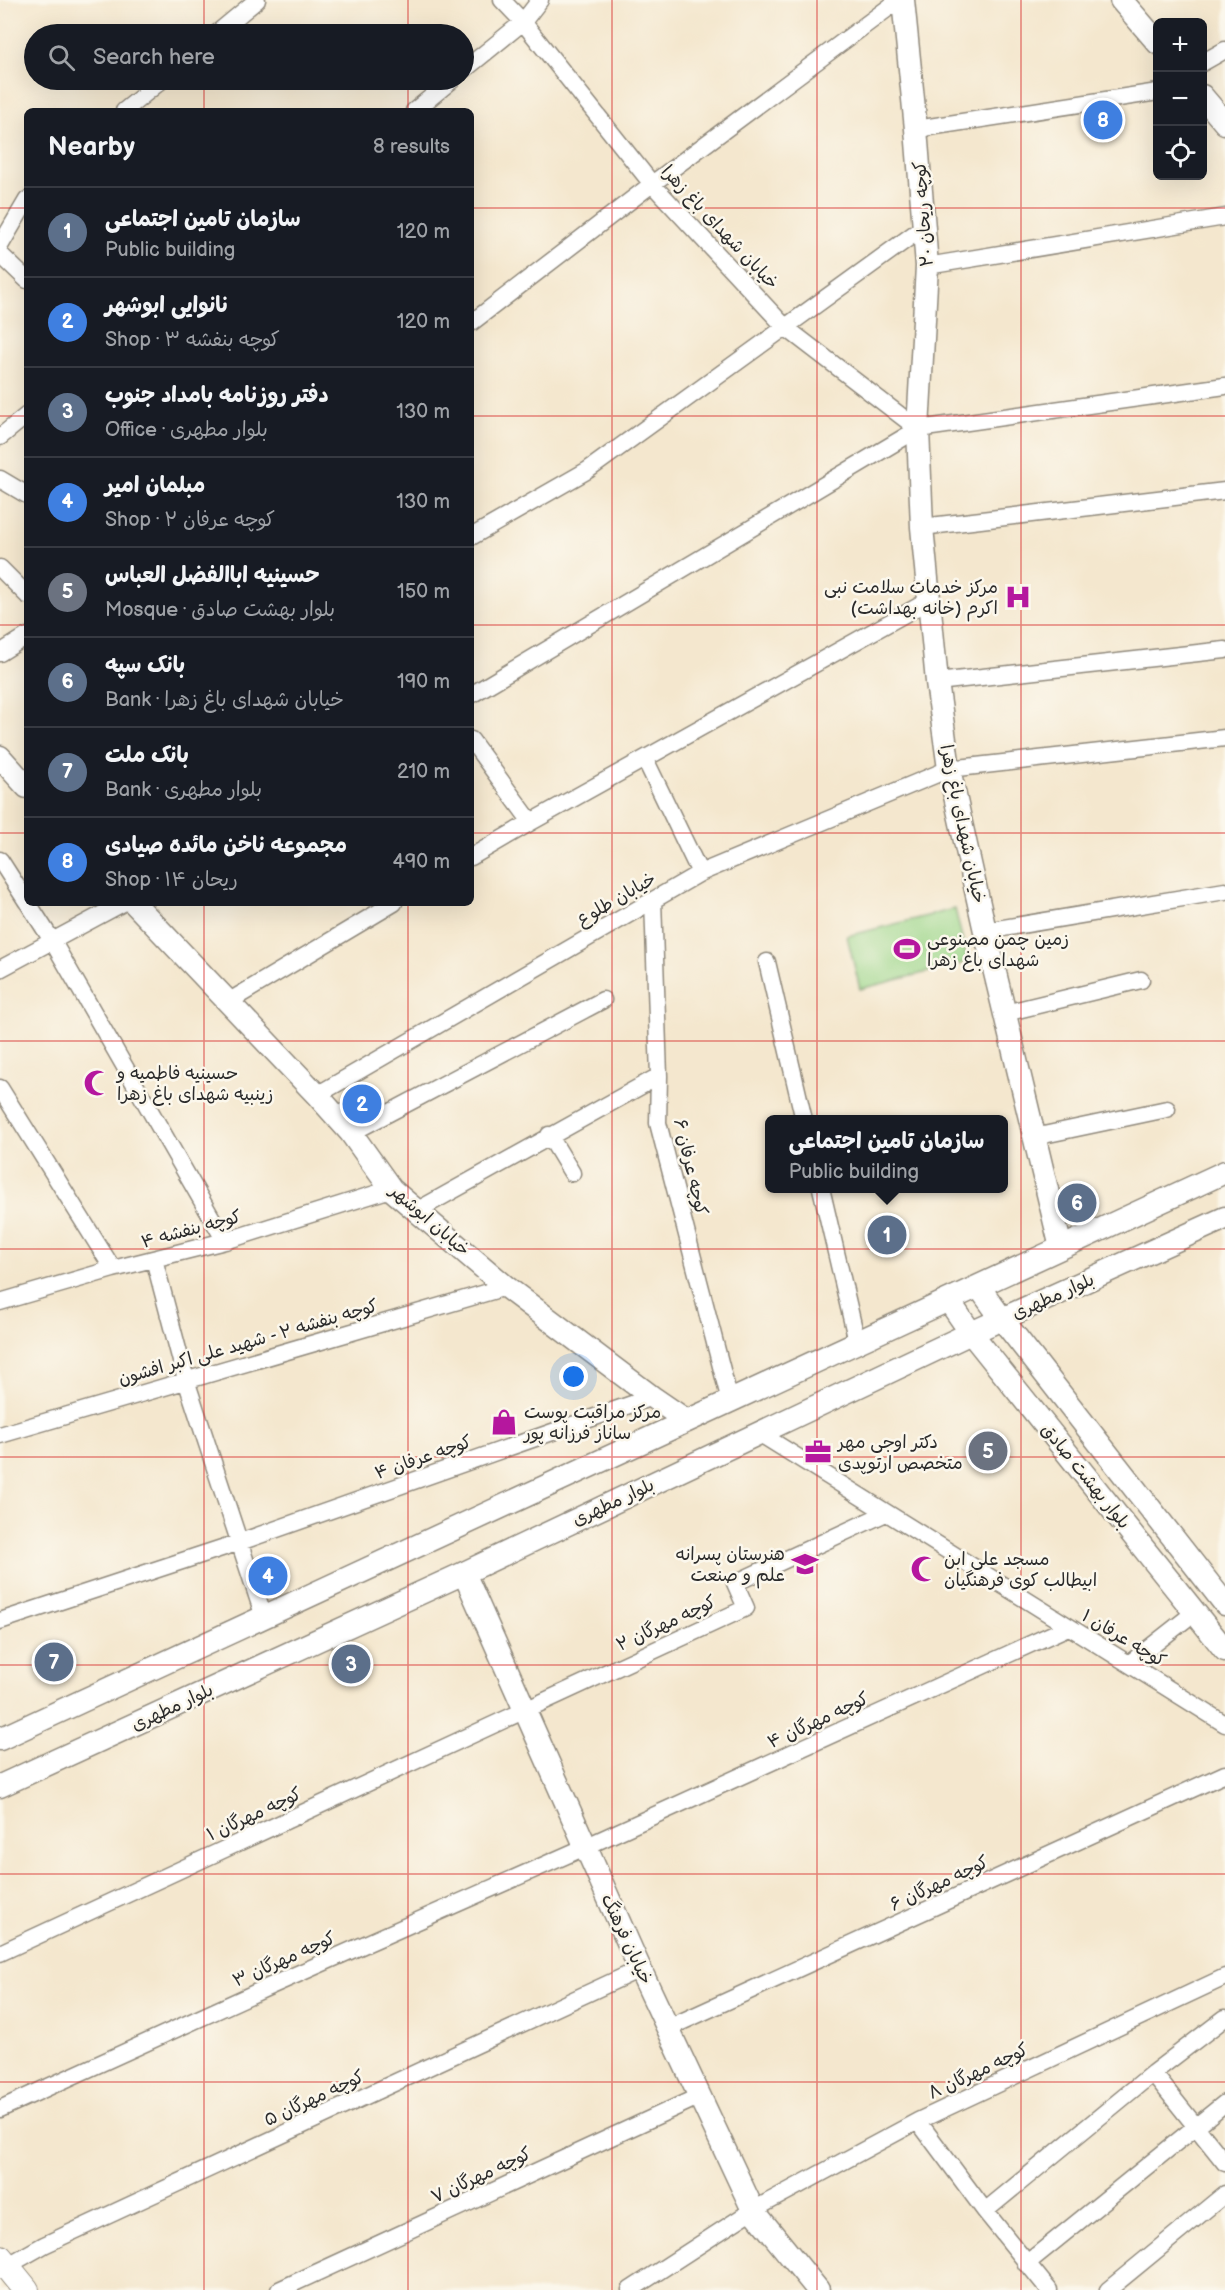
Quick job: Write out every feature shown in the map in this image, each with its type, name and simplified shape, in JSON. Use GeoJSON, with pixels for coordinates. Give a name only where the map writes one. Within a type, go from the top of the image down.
{"type":"FeatureCollection","features":[{"type":"Feature","properties":{"kind":"main road"},"geometry":{"type":"LineString","coordinates":[[3,2262],[26,2290]]}},
{"type":"Feature","properties":{"kind":"street"},"geometry":{"type":"LineString","coordinates":[[228,24],[257,0]]}},
{"type":"Feature","properties":{"kind":"street","name":"خیابان شهدای باغ زهرا"},"geometry":{"type":"LineString","coordinates":[[502,0],[523,22],[652,184],[785,327],[918,429]]}},
{"type":"Feature","properties":{"kind":"street"},"geometry":{"type":"LineString","coordinates":[[474,62],[523,22],[540,0]]}},
{"type":"Feature","properties":{"kind":"street"},"geometry":{"type":"LineString","coordinates":[[474,321],[652,184],[901,0]]}},
{"type":"Feature","properties":{"kind":"street","name":"کوچه ریحان ۲۰"},"geometry":{"type":"LineString","coordinates":[[901,0],[916,129],[927,266],[918,429]]}},
{"type":"Feature","properties":{"kind":"street"},"geometry":{"type":"LineString","coordinates":[[1121,0],[1153,37]]}},
{"type":"Feature","properties":{"kind":"street"},"geometry":{"type":"LineString","coordinates":[[1207,61],[1225,50]]}},
{"type":"Feature","properties":{"kind":"street"},"geometry":{"type":"LineString","coordinates":[[128,108],[150,90]]}},
{"type":"Feature","properties":{"kind":"street"},"geometry":{"type":"LineString","coordinates":[[418,108],[440,90]]}},
{"type":"Feature","properties":{"kind":"street"},"geometry":{"type":"LineString","coordinates":[[916,129],[1153,93]]}},
{"type":"Feature","properties":{"kind":"street"},"geometry":{"type":"LineString","coordinates":[[1207,101],[1225,123]]}},
{"type":"Feature","properties":{"kind":"street"},"geometry":{"type":"LineString","coordinates":[[0,246],[24,205]]}},
{"type":"Feature","properties":{"kind":"street"},"geometry":{"type":"LineString","coordinates":[[927,266],[1225,217]]}},
{"type":"Feature","properties":{"kind":"street"},"geometry":{"type":"LineString","coordinates":[[474,535],[588,470],[925,226]]}},
{"type":"Feature","properties":{"kind":"street"},"geometry":{"type":"LineString","coordinates":[[0,254],[24,277]]}},
{"type":"Feature","properties":{"kind":"street"},"geometry":{"type":"LineString","coordinates":[[474,693],[918,429],[1225,386]]}},
{"type":"Feature","properties":{"kind":"street"},"geometry":{"type":"LineString","coordinates":[[0,437],[24,418]]}},
{"type":"Feature","properties":{"kind":"street","name":"خیابان شهدای باغ‌ زهرا"},"geometry":{"type":"LineString","coordinates":[[918,429],[928,601],[949,769],[1060,1248]]}},
{"type":"Feature","properties":{"kind":"street"},"geometry":{"type":"LineString","coordinates":[[0,480],[24,493]]}},
{"type":"Feature","properties":{"kind":"street"},"geometry":{"type":"LineString","coordinates":[[922,527],[1225,491]]}},
{"type":"Feature","properties":{"kind":"street"},"geometry":{"type":"LineString","coordinates":[[0,568],[24,592]]}},
{"type":"Feature","properties":{"kind":"street"},"geometry":{"type":"LineString","coordinates":[[474,855],[928,601]]}},
{"type":"Feature","properties":{"kind":"street"},"geometry":{"type":"LineString","coordinates":[[0,653],[24,638]]}},
{"type":"Feature","properties":{"kind":"street"},"geometry":{"type":"LineString","coordinates":[[937,682],[1225,650]]}},
{"type":"Feature","properties":{"kind":"street","name":"خیابان طلوع"},"geometry":{"type":"LineString","coordinates":[[317,1095],[700,873],[949,769],[1225,738]]}},
{"type":"Feature","properties":{"kind":"street"},"geometry":{"type":"LineString","coordinates":[[474,744],[531,822]]}},
{"type":"Feature","properties":{"kind":"street"},"geometry":{"type":"LineString","coordinates":[[0,757],[24,784]]}},
{"type":"Feature","properties":{"kind":"street"},"geometry":{"type":"LineString","coordinates":[[645,759],[700,873]]}},
{"type":"Feature","properties":{"kind":"street"},"geometry":{"type":"LineString","coordinates":[[0,860],[24,897]]}},
{"type":"Feature","properties":{"kind":"street"},"geometry":{"type":"LineString","coordinates":[[985,931],[1225,891]]}},
{"type":"Feature","properties":{"kind":"street","name":"کوچه عرفان ۶"},"geometry":{"type":"LineString","coordinates":[[653,900],[659,1076],[658,1123],[730,1401]]}},
{"type":"Feature","properties":{"kind":"street"},"geometry":{"type":"LineString","coordinates":[[30,906],[53,942],[225,1240]]}},
{"type":"Feature","properties":{"kind":"street"},"geometry":{"type":"LineString","coordinates":[[0,969],[118,906]]}},
{"type":"Feature","properties":{"kind":"street","name":"خیابان ابوشهر"},"geometry":{"type":"LineString","coordinates":[[137,906],[317,1095],[351,1133],[391,1189],[506,1287],[687,1421]]}},
{"type":"Feature","properties":{"kind":"street"},"geometry":{"type":"LineString","coordinates":[[228,1002],[389,906]]}},
{"type":"Feature","properties":{"kind":"street"},"geometry":{"type":"LineString","coordinates":[[767,962],[803,1115]]}},
{"type":"Feature","properties":{"kind":"street"},"geometry":{"type":"LineString","coordinates":[[1005,1012],[1141,980]]}},
{"type":"Feature","properties":{"kind":"street"},"geometry":{"type":"LineString","coordinates":[[351,1133],[603,1000]]}},
{"type":"Feature","properties":{"kind":"street"},"geometry":{"type":"LineString","coordinates":[[417,1210],[659,1076]]}},
{"type":"Feature","properties":{"kind":"street"},"geometry":{"type":"LineString","coordinates":[[0,1088],[113,1269]]}},
{"type":"Feature","properties":{"kind":"street"},"geometry":{"type":"LineString","coordinates":[[1034,1137],[1167,1108]]}},
{"type":"Feature","properties":{"kind":"street"},"geometry":{"type":"LineString","coordinates":[[549,1135],[572,1173]]}},
{"type":"Feature","properties":{"kind":"street"},"geometry":{"type":"LineString","coordinates":[[0,1739],[1225,1172]]}},
{"type":"Feature","properties":{"kind":"street","name":"کوچه بنفشه ۴"},"geometry":{"type":"LineString","coordinates":[[0,1302],[225,1240],[391,1189]]}},
{"type":"Feature","properties":{"kind":"street"},"geometry":{"type":"LineString","coordinates":[[822,1193],[857,1342]]}},
{"type":"Feature","properties":{"kind":"street","name":"بلوار مطهری"},"geometry":{"type":"LineString","coordinates":[[0,1786],[464,1573],[971,1332],[1225,1218]]}},
{"type":"Feature","properties":{"kind":"street"},"geometry":{"type":"LineString","coordinates":[[154,1259],[186,1380],[264,1617]]}},
{"type":"Feature","properties":{"kind":"street","name":"کوچه بنفشه ۲ - شهید علی اکبر افشون"},"geometry":{"type":"LineString","coordinates":[[0,1435],[506,1287]]}},
{"type":"Feature","properties":{"kind":"street","name":"بلوار بهشت صادق"},"geometry":{"type":"LineString","coordinates":[[980,1287],[1002,1319],[1225,1604]]}},
{"type":"Feature","properties":{"kind":"street","name":"بلوار بهشت صادق"},"geometry":{"type":"LineString","coordinates":[[949,1301],[971,1332],[1225,1650]]}},
{"type":"Feature","properties":{"kind":"street","name":"کوچه عرفان ۴"},"geometry":{"type":"LineString","coordinates":[[0,1622],[240,1542],[652,1397]]}},
{"type":"Feature","properties":{"kind":"street","name":"کوچه عرفان ۱"},"geometry":{"type":"LineString","coordinates":[[759,1433],[1225,1724]]}},
{"type":"Feature","properties":{"kind":"street","name":"کوچه مهرگان ۲"},"geometry":{"type":"LineString","coordinates":[[525,1710],[746,1608],[735,1583],[886,1513]]}},
{"type":"Feature","properties":{"kind":"street"},"geometry":{"type":"LineString","coordinates":[[1145,1550],[1169,1532]]}},
{"type":"Feature","properties":{"kind":"street","name":"خیابان فرهنگ"},"geometry":{"type":"LineString","coordinates":[[464,1573],[640,1969],[753,2210],[818,2290]]}},
{"type":"Feature","properties":{"kind":"street"},"geometry":{"type":"LineString","coordinates":[[1130,1663],[1195,1612]]}},
{"type":"Feature","properties":{"kind":"street","name":"کوچه مهرگان ۴"},"geometry":{"type":"LineString","coordinates":[[585,1847],[1068,1627]]}},
{"type":"Feature","properties":{"kind":"street","name":"کوچه مهرگان ۱"},"geometry":{"type":"LineString","coordinates":[[0,1953],[525,1710]]}},
{"type":"Feature","properties":{"kind":"street","name":"کوچه مهرگان ۶"},"geometry":{"type":"LineString","coordinates":[[668,2028],[1225,1774]]}},
{"type":"Feature","properties":{"kind":"street","name":"کوچه مهرگان ۳"},"geometry":{"type":"LineString","coordinates":[[0,2109],[585,1847]]}},
{"type":"Feature","properties":{"kind":"street","name":"کوچه مهرگان ۵"},"geometry":{"type":"LineString","coordinates":[[3,2262],[640,1969]]}},
{"type":"Feature","properties":{"kind":"street","name":"کوچه مهرگان ۸"},"geometry":{"type":"LineString","coordinates":[[630,2290],[753,2210],[918,2121],[1225,1977]]}},
{"type":"Feature","properties":{"kind":"street"},"geometry":{"type":"LineString","coordinates":[[985,2211],[1153,2073],[1225,2018]]}},
{"type":"Feature","properties":{"kind":"street"},"geometry":{"type":"LineString","coordinates":[[1153,2073],[1225,2163]]}},
{"type":"Feature","properties":{"kind":"street","name":"کوچه مهرگان ۷"},"geometry":{"type":"LineString","coordinates":[[279,2290],[700,2096]]}},
{"type":"Feature","properties":{"kind":"street"},"geometry":{"type":"LineString","coordinates":[[1026,2264],[1225,2103]]}},
{"type":"Feature","properties":{"kind":"street"},"geometry":{"type":"LineString","coordinates":[[918,2121],[1026,2264],[1049,2290]]}},
{"type":"Feature","properties":{"kind":"street"},"geometry":{"type":"LineString","coordinates":[[1108,2290],[1225,2194]]}},
{"type":"Feature","properties":{"kind":"green space","name":"زمین چمن مصنوعی شهدای باغ زهرا"},"geometry":{"type":"Polygon","coordinates":[[[955,909],[968,962],[860,989],[847,936],[955,909]]]}},
{"type":"Feature","properties":{"kind":"place","name":"مجموعه ناخن مائده صیادی"},"geometry":{"type":"Point","coordinates":[1103,120]}},
{"type":"Feature","properties":{"kind":"place","name":"مرکز خدمات سلامت نبی اکرم (خانه بهداشت)"},"geometry":{"type":"Point","coordinates":[1018,597]}},
{"type":"Feature","properties":{"kind":"place","name":"زمین چمن مصنوعی شهدای باغ زهرا"},"geometry":{"type":"Point","coordinates":[907,949]}},
{"type":"Feature","properties":{"kind":"place","name":"حسینیه فاطمیه و زینبیه شهدای باغ زهرا"},"geometry":{"type":"Point","coordinates":[97,1083]}},
{"type":"Feature","properties":{"kind":"place","name":"نانوایی ابوشهر"},"geometry":{"type":"Point","coordinates":[362,1104]}},
{"type":"Feature","properties":{"kind":"place","name":"بانک سپه"},"geometry":{"type":"Point","coordinates":[1077,1203]}},
{"type":"Feature","properties":{"kind":"place","name":"سازمان تامین اجتماعی"},"geometry":{"type":"Point","coordinates":[887,1235]}},
{"type":"Feature","properties":{"kind":"place","name":"مرکز مراقبت پوست ساناز فرزانه پور"},"geometry":{"type":"Point","coordinates":[504,1422]}},
{"type":"Feature","properties":{"kind":"place","name":"حسینیه اباالفضل العباس"},"geometry":{"type":"Point","coordinates":[988,1451]}},
{"type":"Feature","properties":{"kind":"place","name":"دکتر اوجی مهر متخصص ارتوپدی"},"geometry":{"type":"Point","coordinates":[818,1452]}},
{"type":"Feature","properties":{"kind":"place","name":"هنرستان پسرانه علم و صنعت"},"geometry":{"type":"Point","coordinates":[805,1564]}},
{"type":"Feature","properties":{"kind":"place","name":"مسجد علی ابن ابیطالب کوی فرهنگیان"},"geometry":{"type":"Point","coordinates":[924,1569]}},
{"type":"Feature","properties":{"kind":"place","name":"مبلمان امیر"},"geometry":{"type":"Point","coordinates":[268,1576]}},
{"type":"Feature","properties":{"kind":"place","name":"بانک ملت"},"geometry":{"type":"Point","coordinates":[54,1662]}},
{"type":"Feature","properties":{"kind":"place","name":"دفتر روزنامه بامداد جنوب"},"geometry":{"type":"Point","coordinates":[351,1664]}}]}
